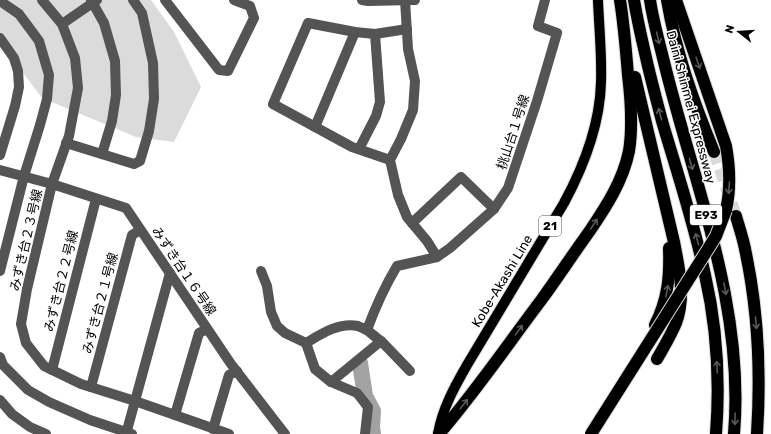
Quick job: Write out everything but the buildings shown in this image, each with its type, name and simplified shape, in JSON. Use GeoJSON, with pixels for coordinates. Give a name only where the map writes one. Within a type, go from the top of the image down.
{"type":"FeatureCollection","features":[{"type":"Feature","properties":{"kind":"highway"},"geometry":{"type":"LineString","coordinates":[[439,434],[496,362],[561,272],[598,218],[617,185],[623,171],[629,150],[631,127],[630,88],[620,0]]}},
{"type":"Feature","properties":{"kind":"highway","name":"E93"},"geometry":{"type":"LineString","coordinates":[[634,0],[662,119],[692,220],[707,283],[715,336],[717,367],[718,400],[716,434]]}},
{"type":"Feature","properties":{"kind":"highway","name":"Daini Shinmei Expressway"},"geometry":{"type":"LineString","coordinates":[[650,0],[669,86],[712,237],[725,293],[734,363],[734,434]]}},
{"type":"Feature","properties":{"kind":"highway"},"geometry":{"type":"LineString","coordinates":[[667,0],[686,76],[714,152]]}},
{"type":"Feature","properties":{"kind":"highway"},"geometry":{"type":"LineString","coordinates":[[591,434],[716,236],[726,210],[730,173],[726,146],[676,0]]}},
{"type":"Feature","properties":{"kind":"highway"},"geometry":{"type":"LineString","coordinates":[[624,29],[679,268],[681,296],[680,309],[658,359]]}},
{"type":"Feature","properties":{"kind":"highway"},"geometry":{"type":"LineString","coordinates":[[586,434],[654,327],[663,308],[668,289],[670,262],[665,207]]}},
{"type":"Feature","properties":{"kind":"highway"},"geometry":{"type":"LineString","coordinates":[[736,216],[745,249],[755,316],[759,371],[757,434]]}},
{"type":"Feature","properties":{"kind":"main road","name":"Kobe-Akashi Line"},"geometry":{"type":"LineString","coordinates":[[439,434],[446,407],[466,364],[564,203],[583,164],[596,124],[600,96],[601,61],[598,0]]}},
{"type":"Feature","properties":{"kind":"street","name":"みずき台２３号線"},"geometry":{"type":"LineString","coordinates":[[42,0],[62,24],[75,58],[78,88],[69,136],[52,184],[27,289],[21,324],[26,343],[44,366],[80,384],[135,401]]}},
{"type":"Feature","properties":{"kind":"street"},"geometry":{"type":"LineString","coordinates":[[66,142],[134,164],[140,161],[149,132],[154,99],[153,63],[142,13],[133,0]]}},
{"type":"Feature","properties":{"kind":"street"},"geometry":{"type":"LineString","coordinates":[[165,0],[219,70],[228,71],[254,18],[250,6],[234,0]]}},
{"type":"Feature","properties":{"kind":"street"},"geometry":{"type":"LineString","coordinates":[[362,0],[409,0],[407,29],[408,49],[415,81],[413,110],[401,139],[390,160],[398,195],[407,217],[427,241],[437,257],[397,266],[371,318],[367,330]]}},
{"type":"Feature","properties":{"kind":"street","name":"桃山台１号線"},"geometry":{"type":"LineString","coordinates":[[437,257],[450,248],[494,209],[508,188],[537,101],[557,33],[538,26],[545,0]]}},
{"type":"Feature","properties":{"kind":"street"},"geometry":{"type":"LineString","coordinates":[[0,1],[19,14],[39,40],[49,75],[47,99],[24,176],[0,271]]}},
{"type":"Feature","properties":{"kind":"street"},"geometry":{"type":"LineString","coordinates":[[62,24],[94,1],[104,23],[115,61],[116,95],[112,121],[102,154]]}},
{"type":"Feature","properties":{"kind":"street"},"geometry":{"type":"LineString","coordinates":[[390,160],[352,147],[273,104],[308,23],[355,32],[376,34],[407,29]]}},
{"type":"Feature","properties":{"kind":"street"},"geometry":{"type":"LineString","coordinates":[[315,126],[355,32]]}},
{"type":"Feature","properties":{"kind":"street"},"geometry":{"type":"LineString","coordinates":[[359,149],[376,116],[380,102],[376,34]]}},
{"type":"Feature","properties":{"kind":"street"},"geometry":{"type":"LineString","coordinates":[[0,38],[13,55],[18,71],[19,87],[0,155]]}},
{"type":"Feature","properties":{"kind":"street","name":"みずき台１６号線"},"geometry":{"type":"LineString","coordinates":[[0,170],[52,184],[126,208],[236,371],[285,434]]}},
{"type":"Feature","properties":{"kind":"street"},"geometry":{"type":"LineString","coordinates":[[412,223],[461,177],[494,209]]}},
{"type":"Feature","properties":{"kind":"street","name":"みずき台２２号線"},"geometry":{"type":"LineString","coordinates":[[52,370],[96,199]]}},
{"type":"Feature","properties":{"kind":"street","name":"みずき台２１号線"},"geometry":{"type":"LineString","coordinates":[[90,387],[132,235],[140,230]]}},
{"type":"Feature","properties":{"kind":"street"},"geometry":{"type":"LineString","coordinates":[[261,271],[267,286],[271,312],[277,326],[285,333],[306,342],[315,369],[330,382],[357,393],[368,407],[365,434]]}},
{"type":"Feature","properties":{"kind":"street"},"geometry":{"type":"LineString","coordinates":[[0,357],[3,365],[28,390],[62,408],[90,420],[128,433],[135,401],[170,273]]}},
{"type":"Feature","properties":{"kind":"street"},"geometry":{"type":"LineString","coordinates":[[306,342],[330,329],[342,326],[358,326],[367,330],[381,341],[410,371]]}},
{"type":"Feature","properties":{"kind":"street"},"geometry":{"type":"LineString","coordinates":[[175,415],[199,333],[207,328]]}},
{"type":"Feature","properties":{"kind":"street"},"geometry":{"type":"LineString","coordinates":[[330,382],[381,341]]}},
{"type":"Feature","properties":{"kind":"street"},"geometry":{"type":"LineString","coordinates":[[213,428],[229,375],[236,371]]}},
{"type":"Feature","properties":{"kind":"street"},"geometry":{"type":"LineString","coordinates":[[0,400],[28,431],[46,434]]}},
{"type":"Feature","properties":{"kind":"street"},"geometry":{"type":"LineString","coordinates":[[135,401],[229,434]]}},
{"type":"Feature","properties":{"kind":"shaded area"},"geometry":{"type":"Polygon","coordinates":[[[0,0],[151,0],[174,32],[201,87],[174,142],[136,137],[42,98],[0,42],[0,0]]]}},
{"type":"Feature","properties":{"kind":"waterway"},"geometry":{"type":"LineString","coordinates":[[360,363],[365,396],[373,411],[373,434]]}},
{"type":"Feature","properties":{"kind":"tunnel"},"geometry":{"type":"LineString","coordinates":[[714,152],[736,216]]}}]}
